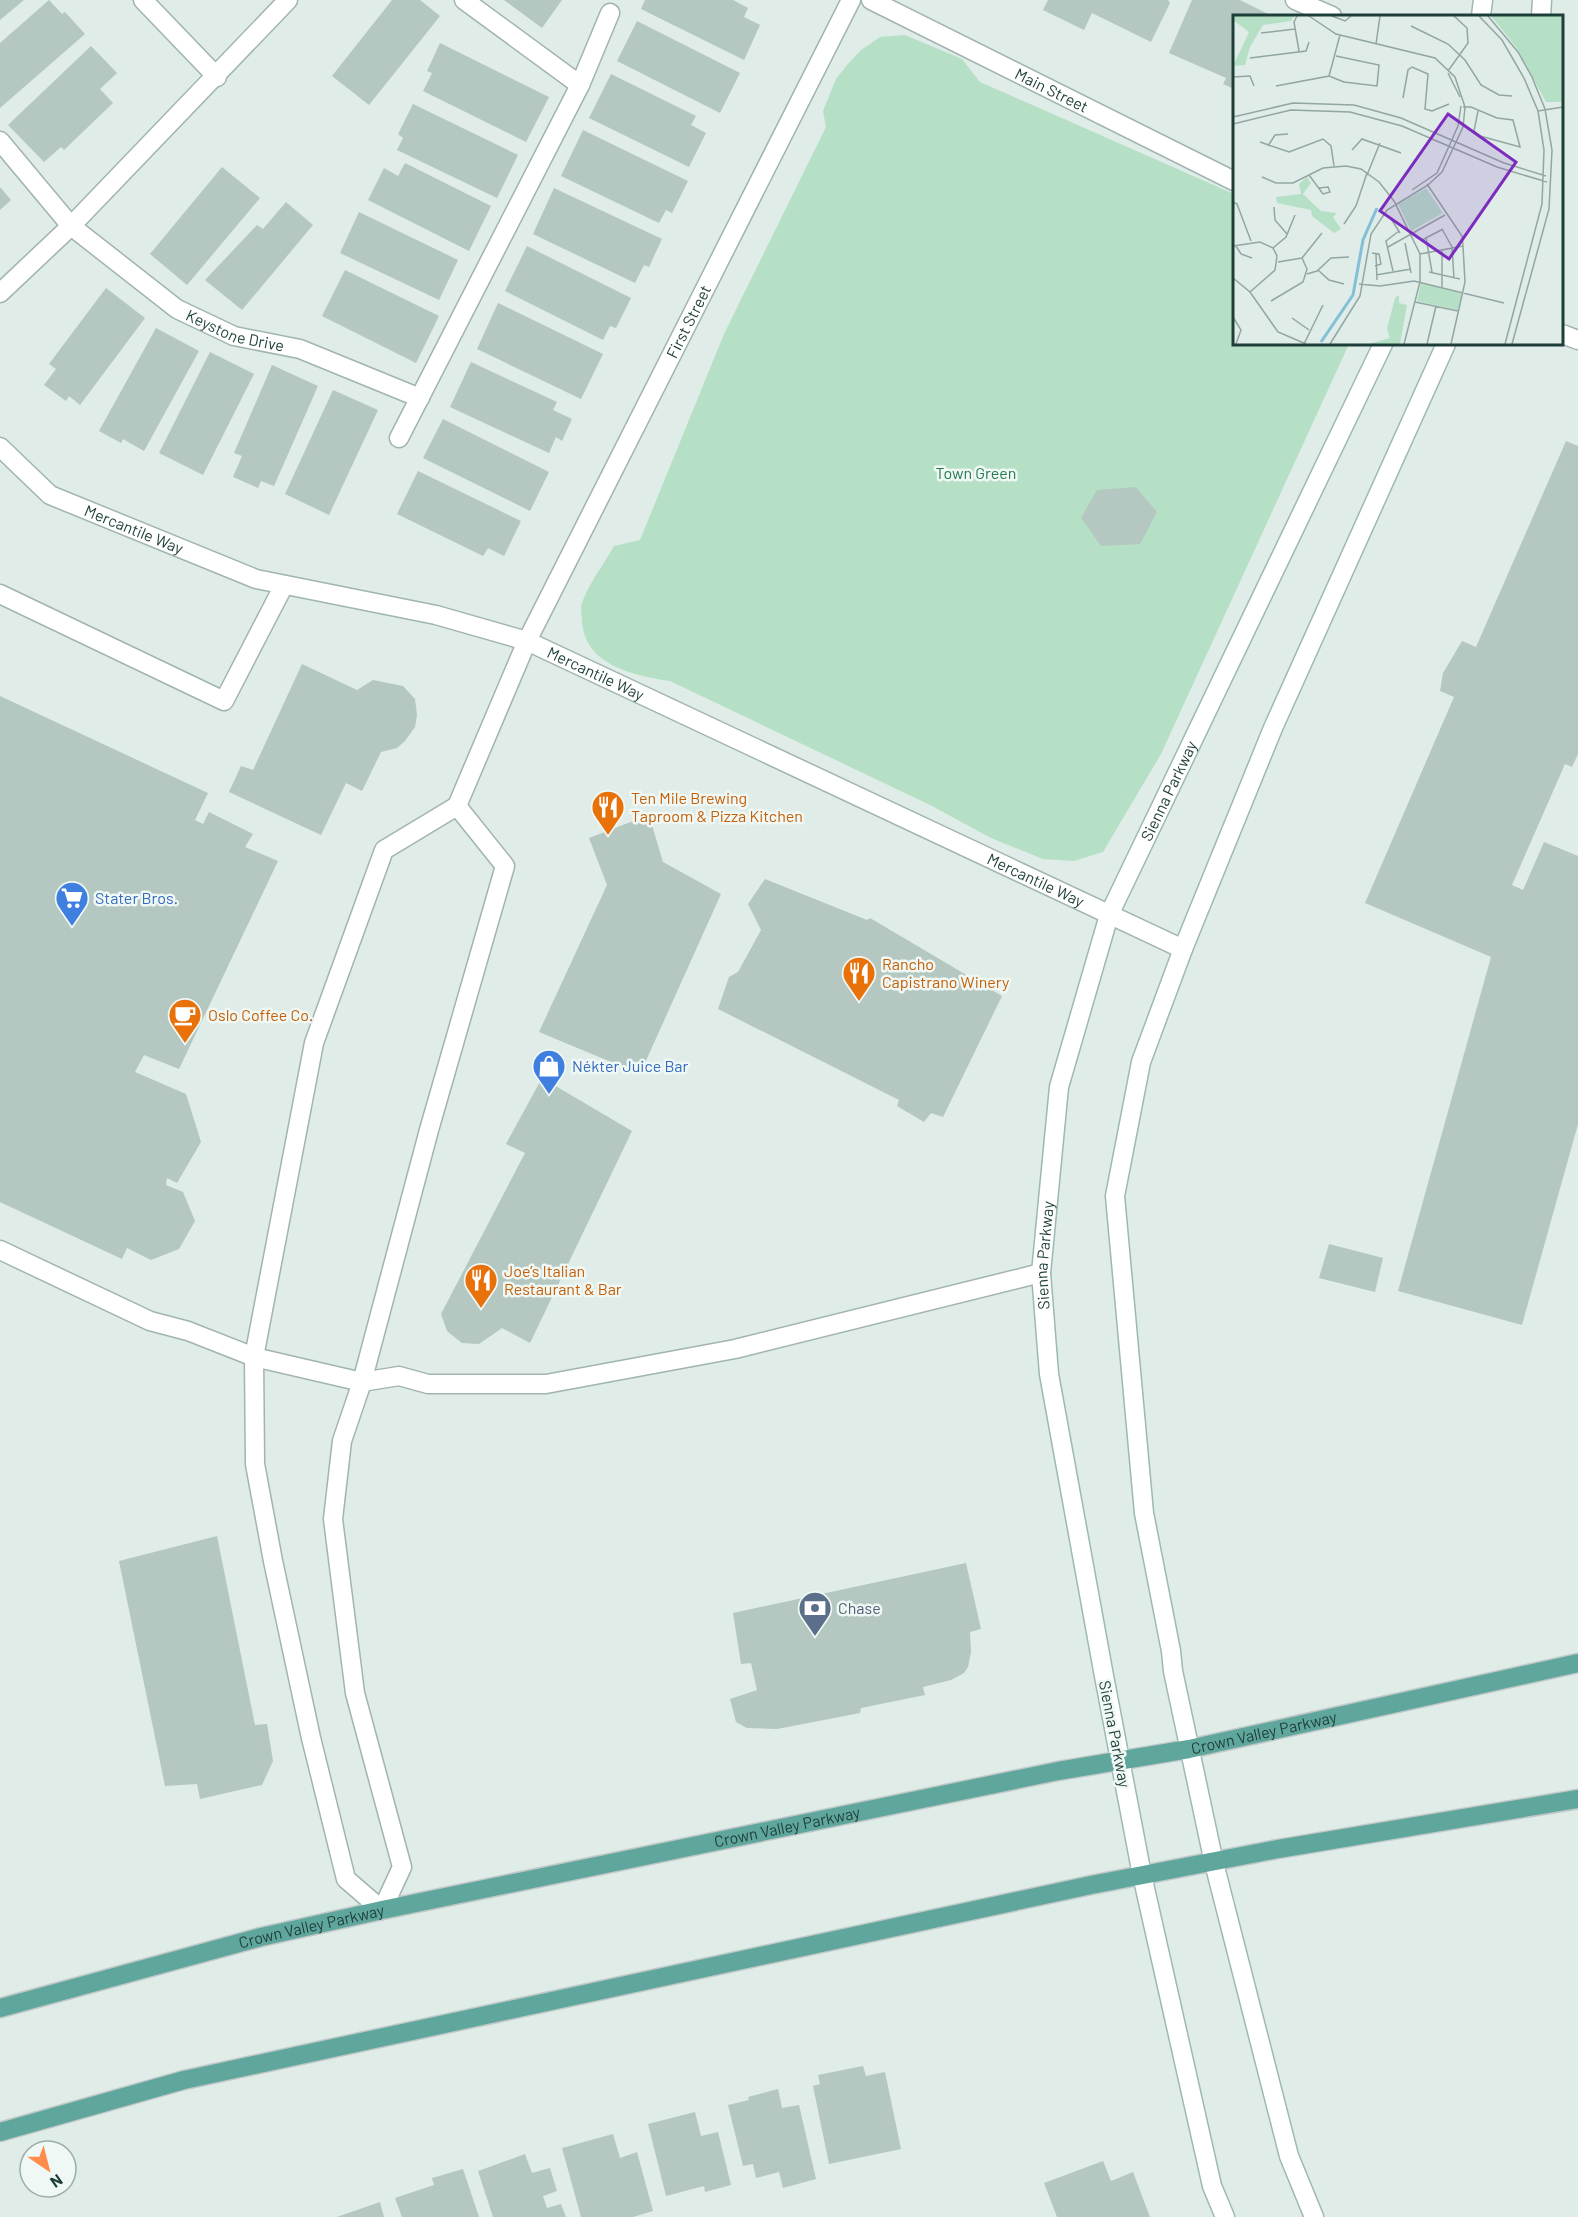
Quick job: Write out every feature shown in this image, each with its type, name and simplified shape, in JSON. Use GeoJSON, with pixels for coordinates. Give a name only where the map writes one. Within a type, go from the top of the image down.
{"type":"FeatureCollection","features":[{"type":"Feature","properties":{"kind":"main road","name":"Crown Valley Parkway"},"geometry":{"type":"LineString","coordinates":[[0,2008],[261,1937],[382,1910],[1059,1771],[1189,1749],[1578,1663]]}},
{"type":"Feature","properties":{"kind":"main road"},"geometry":{"type":"LineString","coordinates":[[0,2132],[184,2080],[552,1999],[896,1929],[1142,1875],[1278,1849],[1578,1799]]}},
{"type":"Feature","properties":{"kind":"street"},"geometry":{"type":"LineString","coordinates":[[143,0],[217,77]]}},
{"type":"Feature","properties":{"kind":"street"},"geometry":{"type":"LineString","coordinates":[[0,293],[71,226],[217,77],[288,0]]}},
{"type":"Feature","properties":{"kind":"street"},"geometry":{"type":"LineString","coordinates":[[464,0],[580,85]]}},
{"type":"Feature","properties":{"kind":"street","name":"First Street"},"geometry":{"type":"LineString","coordinates":[[457,806],[527,641],[851,0]]}},
{"type":"Feature","properties":{"kind":"street","name":"Main Street"},"geometry":{"type":"LineString","coordinates":[[871,0],[1233,181]]}},
{"type":"Feature","properties":{"kind":"street"},"geometry":{"type":"LineString","coordinates":[[1295,0],[1330,15]]}},
{"type":"Feature","properties":{"kind":"street"},"geometry":{"type":"LineString","coordinates":[[1481,15],[1483,0]]}},
{"type":"Feature","properties":{"kind":"street"},"geometry":{"type":"LineString","coordinates":[[1541,15],[1542,0]]}},
{"type":"Feature","properties":{"kind":"street"},"geometry":{"type":"LineString","coordinates":[[399,438],[580,85],[610,13]]}},
{"type":"Feature","properties":{"kind":"street","name":"Keystone Drive"},"geometry":{"type":"LineString","coordinates":[[0,141],[71,226],[177,309],[234,336],[300,349],[420,398]]}},
{"type":"Feature","properties":{"kind":"street"},"geometry":{"type":"LineString","coordinates":[[1563,334],[1578,340]]}},
{"type":"Feature","properties":{"kind":"street","name":"Sienna Parkway"},"geometry":{"type":"LineString","coordinates":[[1225,2217],[1212,2186],[1142,1875],[1048,1374],[1041,1273],[1059,1087],[1109,915],[1383,345]]}},
{"type":"Feature","properties":{"kind":"street"},"geometry":{"type":"LineString","coordinates":[[1314,2217],[1289,2156],[1214,1863],[1189,1749],[1144,1513],[1115,1196],[1141,1062],[1182,949],[1273,728],[1446,345]]}},
{"type":"Feature","properties":{"kind":"street","name":"Mercantile Way"},"geometry":{"type":"LineString","coordinates":[[0,447],[50,495],[256,579],[436,615],[527,641],[1182,949]]}},
{"type":"Feature","properties":{"kind":"street"},"geometry":{"type":"LineString","coordinates":[[0,594],[224,700],[285,585]]}},
{"type":"Feature","properties":{"kind":"street"},"geometry":{"type":"LineString","coordinates":[[457,806],[505,866],[429,1130],[362,1382],[342,1441],[333,1519],[355,1693],[402,1867],[382,1910],[346,1879],[311,1738],[255,1464],[254,1357],[314,1043],[384,850],[457,806]]}},
{"type":"Feature","properties":{"kind":"street"},"geometry":{"type":"LineString","coordinates":[[0,1250],[150,1321],[188,1331],[254,1357],[362,1382],[399,1376],[428,1384],[546,1384],[735,1349],[1041,1273]]}},
{"type":"Feature","properties":{"kind":"green space","name":"Town Green"},"geometry":{"type":"Polygon","coordinates":[[[905,35],[962,59],[980,82],[1233,194],[1233,345],[1349,345],[1161,754],[1103,852],[1074,861],[1043,859],[991,838],[930,805],[670,681],[642,676],[614,666],[601,658],[585,636],[581,605],[585,596],[614,546],[640,540],[724,334],[826,127],[823,111],[836,79],[861,50],[880,37],[905,35]]]}},
{"type":"Feature","properties":{"kind":"building"},"geometry":{"type":"Polygon","coordinates":[[[0,0],[24,0],[0,20],[0,0]]]}},
{"type":"Feature","properties":{"kind":"building"},"geometry":{"type":"Polygon","coordinates":[[[49,0],[62,14],[65,12],[85,34],[0,108],[0,43],[49,0]]]}},
{"type":"Feature","properties":{"kind":"building"},"geometry":{"type":"Polygon","coordinates":[[[392,0],[420,0],[440,16],[369,105],[332,76],[392,0]]]}},
{"type":"Feature","properties":{"kind":"building"},"geometry":{"type":"Polygon","coordinates":[[[504,0],[562,0],[542,28],[504,0]]]}},
{"type":"Feature","properties":{"kind":"building"},"geometry":{"type":"Polygon","coordinates":[[[645,0],[733,0],[748,8],[744,17],[760,25],[744,60],[641,9],[645,0]]]}},
{"type":"Feature","properties":{"kind":"building"},"geometry":{"type":"Polygon","coordinates":[[[1048,0],[1168,0],[1170,3],[1151,42],[1092,13],[1084,30],[1043,10],[1048,0]]]}},
{"type":"Feature","properties":{"kind":"building"},"geometry":{"type":"Polygon","coordinates":[[[1192,0],[1240,0],[1270,15],[1233,15],[1233,89],[1223,84],[1226,78],[1169,53],[1192,0]]]}},
{"type":"Feature","properties":{"kind":"building"},"geometry":{"type":"Polygon","coordinates":[[[637,21],[740,73],[720,113],[617,61],[637,21]]]}},
{"type":"Feature","properties":{"kind":"building"},"geometry":{"type":"Polygon","coordinates":[[[440,43],[549,97],[526,142],[423,91],[432,73],[427,71],[440,43]]]}},
{"type":"Feature","properties":{"kind":"building"},"geometry":{"type":"Polygon","coordinates":[[[91,46],[117,73],[100,89],[113,103],[64,150],[61,147],[44,162],[8,125],[91,46]]]}},
{"type":"Feature","properties":{"kind":"building"},"geometry":{"type":"Polygon","coordinates":[[[611,74],[696,116],[691,125],[706,133],[689,167],[589,118],[611,74]]]}},
{"type":"Feature","properties":{"kind":"building"},"geometry":{"type":"Polygon","coordinates":[[[413,104],[518,155],[497,198],[397,150],[403,138],[398,134],[413,104]]]}},
{"type":"Feature","properties":{"kind":"building"},"geometry":{"type":"Polygon","coordinates":[[[583,130],[688,181],[672,213],[666,210],[659,223],[561,176],[583,130]]]}},
{"type":"Feature","properties":{"kind":"building"},"geometry":{"type":"Polygon","coordinates":[[[405,163],[491,206],[469,251],[368,200],[384,168],[398,176],[405,163]]]}},
{"type":"Feature","properties":{"kind":"building"},"geometry":{"type":"Polygon","coordinates":[[[222,167],[260,198],[187,285],[150,254],[222,167]]]}},
{"type":"Feature","properties":{"kind":"building"},"geometry":{"type":"Polygon","coordinates":[[[0,187],[11,200],[0,210],[0,187]]]}},
{"type":"Feature","properties":{"kind":"building"},"geometry":{"type":"Polygon","coordinates":[[[554,188],[662,239],[649,267],[644,265],[635,283],[533,234],[554,188]]]}},
{"type":"Feature","properties":{"kind":"building"},"geometry":{"type":"Polygon","coordinates":[[[286,202],[313,225],[242,310],[205,280],[257,225],[263,229],[286,202]]]}},
{"type":"Feature","properties":{"kind":"building"},"geometry":{"type":"Polygon","coordinates":[[[359,212],[458,260],[439,300],[340,253],[359,212]]]}},
{"type":"Feature","properties":{"kind":"building"},"geometry":{"type":"Polygon","coordinates":[[[527,246],[631,298],[616,328],[610,326],[603,340],[505,291],[527,246]]]}},
{"type":"Feature","properties":{"kind":"building"},"geometry":{"type":"Polygon","coordinates":[[[345,270],[439,316],[416,363],[322,316],[345,270]]]}},
{"type":"Feature","properties":{"kind":"building"},"geometry":{"type":"Polygon","coordinates":[[[106,288],[145,318],[80,405],[69,396],[66,401],[44,385],[56,369],[49,364],[106,288]]]}},
{"type":"Feature","properties":{"kind":"building"},"geometry":{"type":"Polygon","coordinates":[[[498,303],[603,354],[581,399],[477,349],[498,303]]]}},
{"type":"Feature","properties":{"kind":"building"},"geometry":{"type":"Polygon","coordinates":[[[156,328],[199,351],[144,451],[123,439],[121,443],[99,431],[156,328]]]}},
{"type":"Feature","properties":{"kind":"building"},"geometry":{"type":"Polygon","coordinates":[[[210,352],[254,374],[203,475],[159,453],[210,352]]]}},
{"type":"Feature","properties":{"kind":"building"},"geometry":{"type":"Polygon","coordinates":[[[471,362],[557,402],[553,410],[572,419],[562,441],[556,437],[549,453],[450,407],[471,362]]]}},
{"type":"Feature","properties":{"kind":"building"},"geometry":{"type":"Polygon","coordinates":[[[272,365],[318,386],[274,486],[261,481],[258,488],[233,477],[242,456],[234,453],[272,365]]]}},
{"type":"Feature","properties":{"kind":"building"},"geometry":{"type":"Polygon","coordinates":[[[333,390],[378,410],[329,515],[285,494],[333,390]]]}},
{"type":"Feature","properties":{"kind":"building"},"geometry":{"type":"Polygon","coordinates":[[[443,419],[549,472],[530,511],[423,458],[443,419]]]}},
{"type":"Feature","properties":{"kind":"building"},"geometry":{"type":"Polygon","coordinates":[[[1566,441],[1578,446],[1578,754],[1572,767],[1565,764],[1512,885],[1523,890],[1544,842],[1578,856],[1578,1124],[1522,1325],[1398,1291],[1491,957],[1365,903],[1454,697],[1440,691],[1443,673],[1462,641],[1476,647],[1566,441]]]}},
{"type":"Feature","properties":{"kind":"building"},"geometry":{"type":"Polygon","coordinates":[[[418,471],[521,521],[504,556],[488,548],[483,556],[397,514],[418,471]]]}},
{"type":"Feature","properties":{"kind":"building"},"geometry":{"type":"Polygon","coordinates":[[[1136,487],[1157,512],[1140,544],[1101,546],[1081,518],[1097,490],[1136,487]]]}},
{"type":"Feature","properties":{"kind":"building"},"geometry":{"type":"Polygon","coordinates":[[[302,664],[357,690],[373,680],[403,686],[415,699],[417,715],[415,727],[405,741],[397,748],[381,752],[362,791],[346,783],[321,835],[229,792],[241,766],[253,770],[302,664]]]}},
{"type":"Feature","properties":{"kind":"building"},"geometry":{"type":"Polygon","coordinates":[[[0,696],[208,793],[195,820],[203,824],[209,812],[253,834],[245,847],[278,861],[179,1069],[144,1055],[135,1072],[186,1094],[201,1142],[177,1183],[167,1178],[166,1185],[183,1192],[195,1221],[179,1249],[151,1260],[127,1248],[122,1259],[0,1202],[0,696]]]}},
{"type":"Feature","properties":{"kind":"building"},"geometry":{"type":"Polygon","coordinates":[[[649,815],[663,862],[721,894],[640,1074],[539,1032],[607,885],[589,838],[649,815]]]}},
{"type":"Feature","properties":{"kind":"building","name":"Rancho Capistrano Winery"},"geometry":{"type":"Polygon","coordinates":[[[765,879],[867,920],[870,918],[1002,996],[943,1117],[931,1113],[924,1122],[897,1106],[899,1100],[718,1009],[729,977],[738,972],[761,930],[748,904],[765,879]]]}},
{"type":"Feature","properties":{"kind":"building"},"geometry":{"type":"Polygon","coordinates":[[[542,1078],[632,1131],[530,1343],[502,1328],[479,1344],[462,1343],[447,1331],[441,1314],[525,1153],[506,1144],[542,1078]]]}},
{"type":"Feature","properties":{"kind":"building"},"geometry":{"type":"Polygon","coordinates":[[[1329,1244],[1383,1258],[1375,1292],[1319,1278],[1329,1244]]]}},
{"type":"Feature","properties":{"kind":"building"},"geometry":{"type":"Polygon","coordinates":[[[217,1536],[255,1725],[267,1724],[273,1761],[262,1785],[200,1799],[197,1784],[165,1786],[119,1561],[217,1536]]]}},
{"type":"Feature","properties":{"kind":"building"},"geometry":{"type":"Polygon","coordinates":[[[966,1563],[981,1629],[970,1632],[971,1652],[968,1667],[964,1673],[951,1680],[923,1687],[925,1695],[861,1708],[860,1713],[777,1729],[747,1728],[736,1722],[730,1699],[757,1690],[751,1663],[741,1664],[733,1613],[966,1563]]]}},
{"type":"Feature","properties":{"kind":"building"},"geometry":{"type":"Polygon","coordinates":[[[863,2066],[866,2076],[885,2072],[901,2149],[829,2164],[813,2086],[820,2084],[818,2075],[863,2066]]]}},
{"type":"Feature","properties":{"kind":"building"},"geometry":{"type":"Polygon","coordinates":[[[778,2089],[782,2108],[799,2105],[816,2179],[783,2188],[779,2172],[756,2178],[753,2164],[743,2166],[728,2105],[778,2089]]]}},
{"type":"Feature","properties":{"kind":"building"},"geometry":{"type":"Polygon","coordinates":[[[695,2112],[701,2136],[718,2132],[731,2185],[705,2192],[704,2186],[666,2196],[648,2124],[695,2112]]]}},
{"type":"Feature","properties":{"kind":"building"},"geometry":{"type":"Polygon","coordinates":[[[613,2134],[620,2158],[637,2152],[653,2211],[633,2217],[581,2217],[562,2148],[613,2134]]]}},
{"type":"Feature","properties":{"kind":"building"},"geometry":{"type":"Polygon","coordinates":[[[525,2154],[532,2173],[550,2168],[557,2191],[543,2196],[547,2208],[561,2204],[566,2217],[493,2217],[478,2171],[525,2154]]]}},
{"type":"Feature","properties":{"kind":"building"},"geometry":{"type":"Polygon","coordinates":[[[1103,2161],[1111,2181],[1133,2172],[1150,2217],[1057,2217],[1044,2183],[1103,2161]]]}},
{"type":"Feature","properties":{"kind":"building"},"geometry":{"type":"Polygon","coordinates":[[[463,2169],[479,2217],[402,2217],[395,2198],[434,2185],[432,2178],[463,2169]]]}},
{"type":"Feature","properties":{"kind":"building"},"geometry":{"type":"Polygon","coordinates":[[[380,2202],[384,2217],[337,2217],[380,2202]]]}},
{"type":"Feature","properties":{"kind":"place","name":"Ten Mile Brewing Taproom & Pizza Kitchen"},"geometry":{"type":"Point","coordinates":[608,836]}},
{"type":"Feature","properties":{"kind":"place","name":"Stater Bros."},"geometry":{"type":"Point","coordinates":[72,927]}},
{"type":"Feature","properties":{"kind":"place","name":"Rancho Capistrano Winery"},"geometry":{"type":"Point","coordinates":[859,1002]}},
{"type":"Feature","properties":{"kind":"place","name":"Oslo Coffee Co."},"geometry":{"type":"Point","coordinates":[185,1044]}},
{"type":"Feature","properties":{"kind":"place","name":"Nékter Juice Bar"},"geometry":{"type":"Point","coordinates":[549,1095]}},
{"type":"Feature","properties":{"kind":"place","name":"Joe’s Italian Restaurant & Bar"},"geometry":{"type":"Point","coordinates":[481,1309]}},
{"type":"Feature","properties":{"kind":"place","name":"Chase"},"geometry":{"type":"Point","coordinates":[815,1637]}}]}
